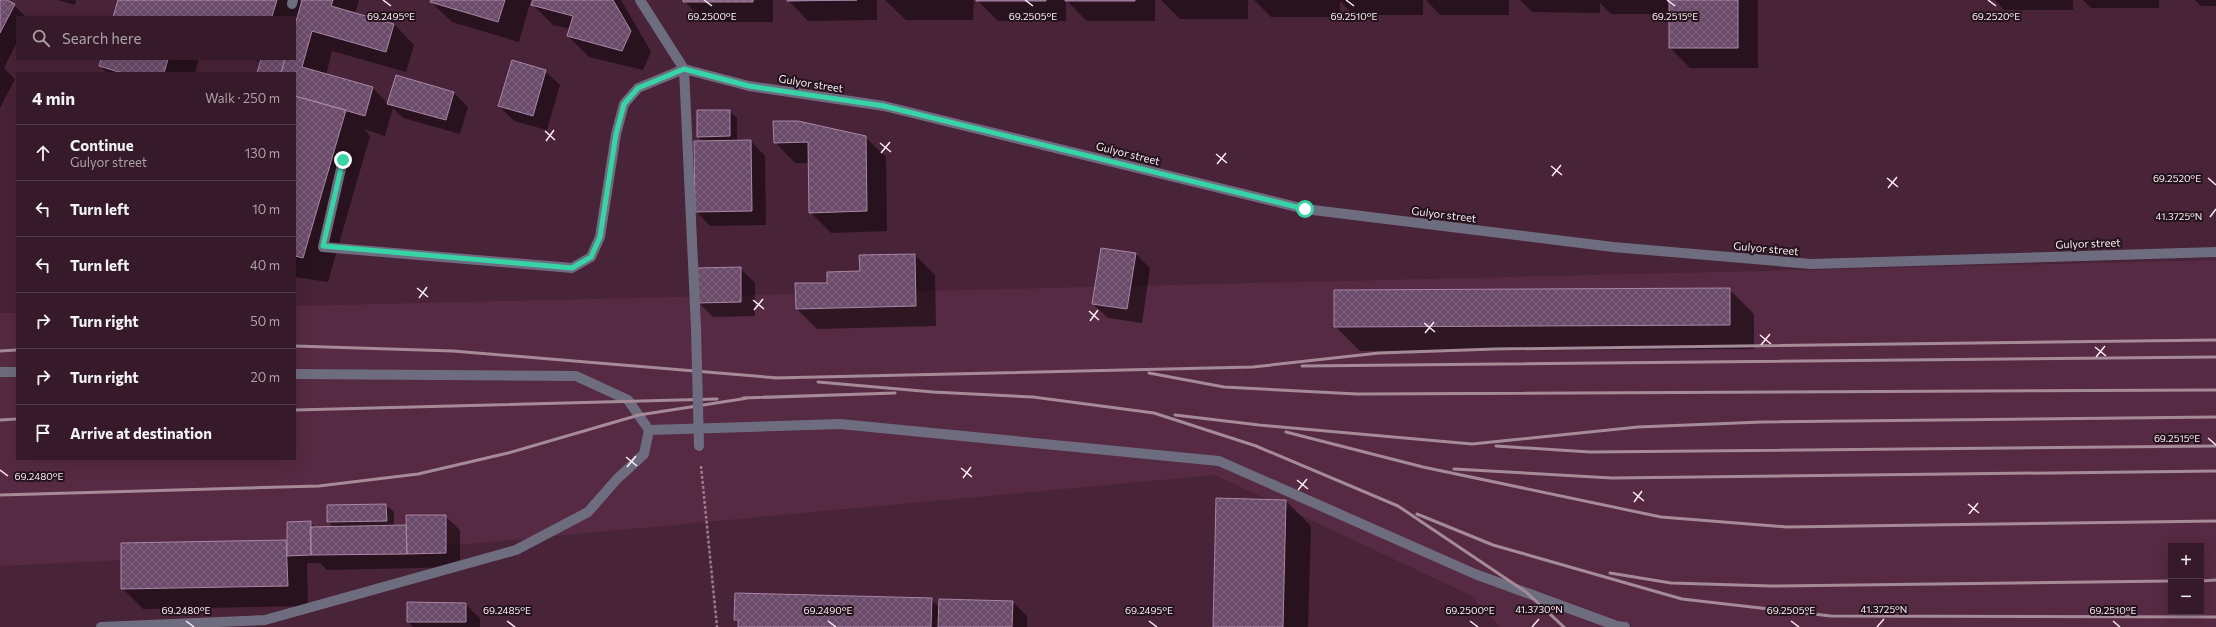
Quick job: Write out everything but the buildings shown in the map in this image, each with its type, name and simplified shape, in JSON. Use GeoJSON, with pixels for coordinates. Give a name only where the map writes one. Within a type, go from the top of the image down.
{"type":"FeatureCollection","features":[{"type":"Feature","properties":{"kind":"street"},"geometry":{"type":"LineString","coordinates":[[640,0],[684,69],[696,328],[699,446]]}},
{"type":"Feature","properties":{"kind":"street"},"geometry":{"type":"LineString","coordinates":[[343,160],[323,246],[572,268],[591,257],[600,237],[616,134],[624,104],[638,88],[684,69]]}},
{"type":"Feature","properties":{"kind":"street","name":"Gulyor street"},"geometry":{"type":"LineString","coordinates":[[684,69],[749,86],[884,106],[1305,209],[1613,247],[1812,264],[2216,252]]}},
{"type":"Feature","properties":{"kind":"street"},"geometry":{"type":"LineString","coordinates":[[0,372],[16,372]]}},
{"type":"Feature","properties":{"kind":"street"},"geometry":{"type":"LineString","coordinates":[[101,627],[265,620],[516,550],[588,512],[617,479],[644,454],[649,430],[628,400],[576,376],[296,374]]}},
{"type":"Feature","properties":{"kind":"street"},"geometry":{"type":"LineString","coordinates":[[649,430],[840,424],[1219,461],[1475,574],[1617,626],[1625,627]]}},
{"type":"Feature","properties":{"kind":"path"},"geometry":{"type":"LineString","coordinates":[[699,446],[717,627]]}},
{"type":"Feature","properties":{"kind":"shaded area"},"geometry":{"type":"Polygon","coordinates":[[[2216,260],[2216,627],[1500,627],[1470,595],[1215,475],[468,544],[0,566],[0,313],[16,313],[16,460],[296,460],[296,306],[2216,260]]]}},
{"type":"Feature","properties":{"kind":"railway"},"geometry":{"type":"LineString","coordinates":[[773,378],[1253,367],[1379,353],[1495,349],[2216,340]]}},
{"type":"Feature","properties":{"kind":"railway"},"geometry":{"type":"LineString","coordinates":[[296,346],[453,351],[778,378]]}},
{"type":"Feature","properties":{"kind":"railway"},"geometry":{"type":"LineString","coordinates":[[0,351],[16,350]]}},
{"type":"Feature","properties":{"kind":"railway"},"geometry":{"type":"LineString","coordinates":[[1302,366],[2216,357]]}},
{"type":"Feature","properties":{"kind":"railway"},"geometry":{"type":"LineString","coordinates":[[1149,373],[1224,387],[1357,394],[2216,390]]}},
{"type":"Feature","properties":{"kind":"railway"},"geometry":{"type":"LineString","coordinates":[[818,382],[933,392],[1033,397],[1154,413],[1256,446],[1398,506],[1526,592],[1564,627]]}},
{"type":"Feature","properties":{"kind":"railway"},"geometry":{"type":"LineString","coordinates":[[743,398],[895,393]]}},
{"type":"Feature","properties":{"kind":"railway"},"geometry":{"type":"LineString","coordinates":[[0,495],[319,486],[418,474],[508,453],[639,415],[748,398]]}},
{"type":"Feature","properties":{"kind":"railway"},"geometry":{"type":"LineString","coordinates":[[296,410],[717,399]]}},
{"type":"Feature","properties":{"kind":"railway"},"geometry":{"type":"LineString","coordinates":[[1175,415],[1259,425],[1472,444],[1638,427],[1762,422],[2216,417]]}},
{"type":"Feature","properties":{"kind":"railway"},"geometry":{"type":"LineString","coordinates":[[0,420],[16,419]]}},
{"type":"Feature","properties":{"kind":"railway"},"geometry":{"type":"LineString","coordinates":[[1286,432],[1423,467],[1661,517],[1787,527],[2216,521]]}},
{"type":"Feature","properties":{"kind":"railway"},"geometry":{"type":"LineString","coordinates":[[1496,446],[1590,452],[2216,446]]}},
{"type":"Feature","properties":{"kind":"railway"},"geometry":{"type":"LineString","coordinates":[[1454,469],[1612,478],[2216,471]]}},
{"type":"Feature","properties":{"kind":"railway"},"geometry":{"type":"LineString","coordinates":[[1417,514],[1493,545],[1682,599],[1831,616],[2216,617]]}},
{"type":"Feature","properties":{"kind":"railway"},"geometry":{"type":"LineString","coordinates":[[1610,573],[1671,583],[1771,586],[2168,581]]}},
{"type":"Feature","properties":{"kind":"railway"},"geometry":{"type":"LineString","coordinates":[[2204,581],[2216,580]]}},
{"type":"Feature","properties":{"kind":"route"},"geometry":{"type":"LineString","coordinates":[[343,160],[323,246],[572,268],[591,257],[600,237],[616,134],[624,104],[638,88],[684,69],[749,86],[884,106],[1305,209]]}}]}
